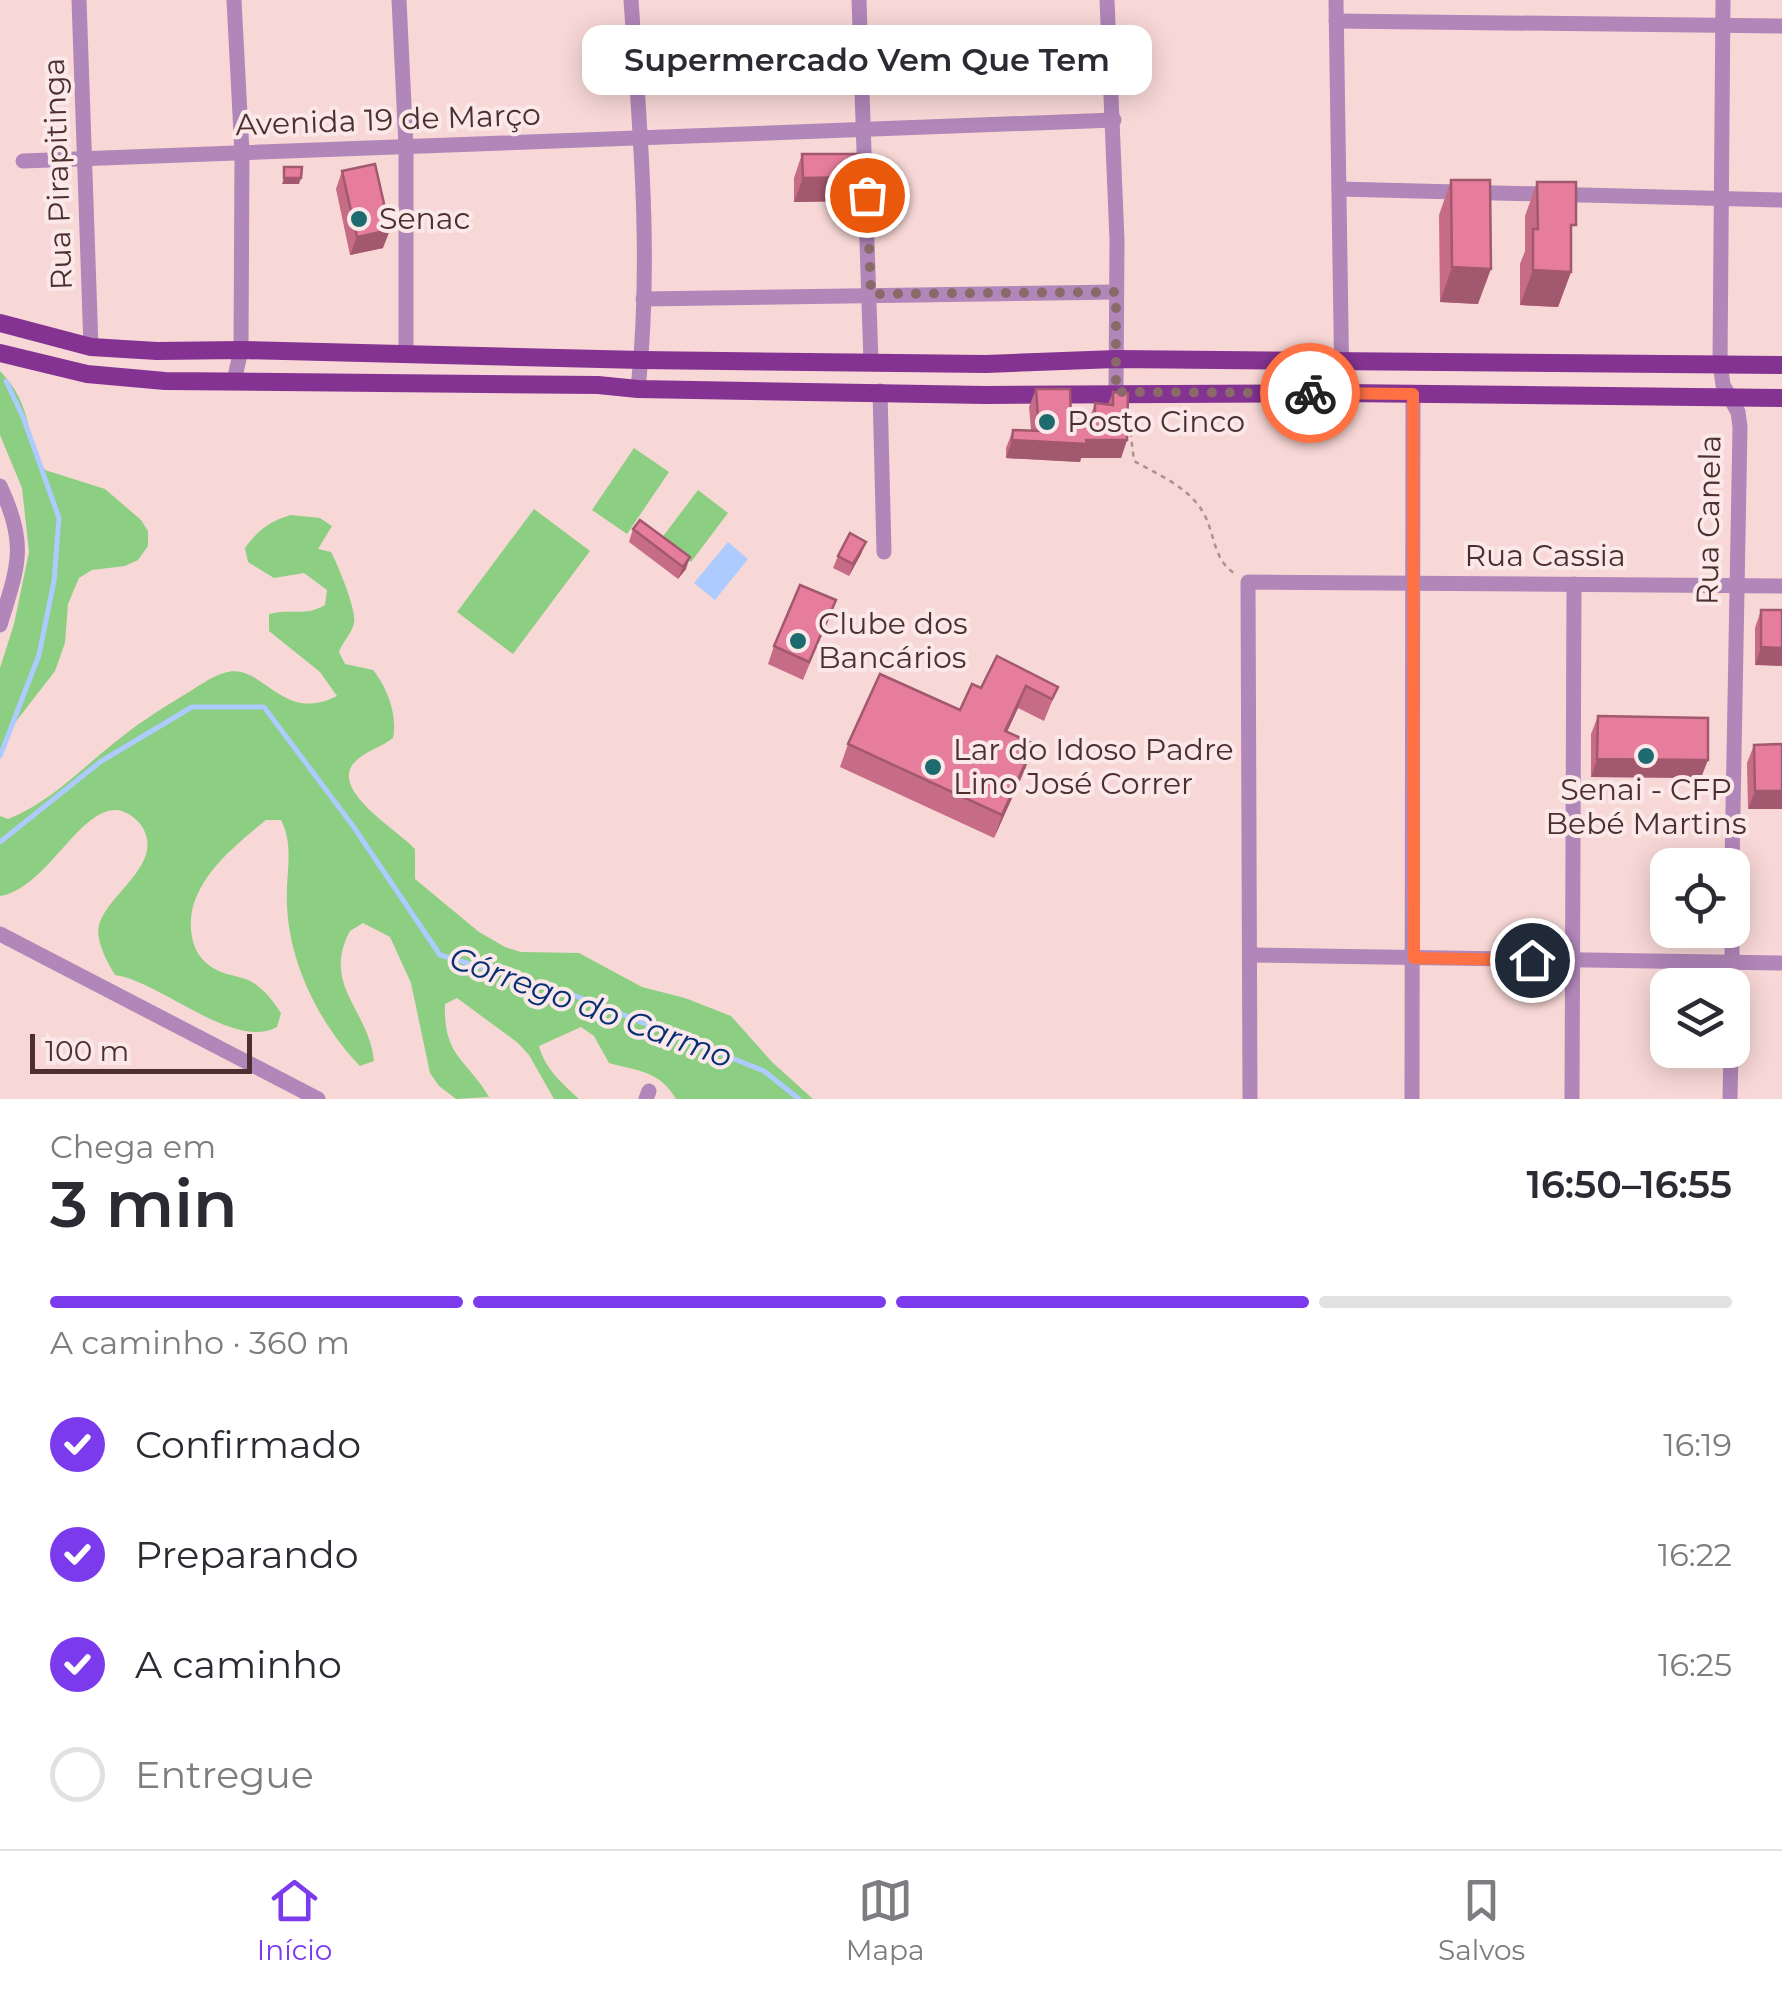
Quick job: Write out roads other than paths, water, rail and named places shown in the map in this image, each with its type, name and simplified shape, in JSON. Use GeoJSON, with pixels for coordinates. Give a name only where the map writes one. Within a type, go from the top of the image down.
{"type":"FeatureCollection","features":[{"type":"Feature","properties":{"kind":"main road"},"geometry":{"type":"LineString","coordinates":[[0,323],[91,347],[157,351],[986,364],[1116,359],[1782,364]]}},
{"type":"Feature","properties":{"kind":"main road"},"geometry":{"type":"LineString","coordinates":[[0,352],[88,374],[234,382],[986,394],[1782,398]]}},
{"type":"Feature","properties":{"kind":"main road"},"geometry":{"type":"LineString","coordinates":[[986,364],[986,394]]}},
{"type":"Feature","properties":{"kind":"street","name":"Rua Pirapitinga"},"geometry":{"type":"LineString","coordinates":[[79,0],[91,347]]}},
{"type":"Feature","properties":{"kind":"street"},"geometry":{"type":"LineString","coordinates":[[234,0],[242,153],[241,350],[234,382]]}},
{"type":"Feature","properties":{"kind":"street"},"geometry":{"type":"LineString","coordinates":[[400,0],[406,147],[406,354]]}},
{"type":"Feature","properties":{"kind":"street"},"geometry":{"type":"LineString","coordinates":[[631,0],[641,138],[643,299],[638,389]]}},
{"type":"Feature","properties":{"kind":"street"},"geometry":{"type":"LineString","coordinates":[[859,0],[871,363]]}},
{"type":"Feature","properties":{"kind":"street"},"geometry":{"type":"LineString","coordinates":[[1107,0],[1114,120],[1116,392]]}},
{"type":"Feature","properties":{"kind":"street"},"geometry":{"type":"LineString","coordinates":[[1336,0],[1342,393]]}},
{"type":"Feature","properties":{"kind":"street","name":"Rua Canela"},"geometry":{"type":"LineString","coordinates":[[1723,0],[1720,363],[1723,385],[1738,412],[1740,427],[1734,586],[1732,848]]}},
{"type":"Feature","properties":{"kind":"street"},"geometry":{"type":"LineString","coordinates":[[1336,21],[1782,26]]}},
{"type":"Feature","properties":{"kind":"street","name":"Avenida 19 de Março"},"geometry":{"type":"LineString","coordinates":[[23,161],[1114,120]]}},
{"type":"Feature","properties":{"kind":"street"},"geometry":{"type":"LineString","coordinates":[[1339,190],[1782,200]]}},
{"type":"Feature","properties":{"kind":"street"},"geometry":{"type":"LineString","coordinates":[[643,299],[1116,292]]}},
{"type":"Feature","properties":{"kind":"street"},"geometry":{"type":"LineString","coordinates":[[880,391],[884,552]]}},
{"type":"Feature","properties":{"kind":"street"},"geometry":{"type":"LineString","coordinates":[[1412,1099],[1413,394]]}},
{"type":"Feature","properties":{"kind":"street"},"geometry":{"type":"LineString","coordinates":[[0,486],[15,518],[19,542],[16,570],[0,625]]}},
{"type":"Feature","properties":{"kind":"street","name":"Rua Cassia"},"geometry":{"type":"LineString","coordinates":[[1250,955],[1248,582],[1782,586]]}},
{"type":"Feature","properties":{"kind":"street"},"geometry":{"type":"LineString","coordinates":[[1572,1099],[1574,584]]}},
{"type":"Feature","properties":{"kind":"street"},"geometry":{"type":"LineString","coordinates":[[0,934],[318,1099]]}},
{"type":"Feature","properties":{"kind":"street"},"geometry":{"type":"LineString","coordinates":[[1732,948],[1732,968]]}},
{"type":"Feature","properties":{"kind":"street"},"geometry":{"type":"LineString","coordinates":[[1250,1099],[1250,955],[1782,963]]}},
{"type":"Feature","properties":{"kind":"street"},"geometry":{"type":"LineString","coordinates":[[1730,1099],[1731,1068]]}},
{"type":"Feature","properties":{"kind":"water"},"geometry":{"type":"Polygon","coordinates":[[[728,542],[748,559],[715,600],[694,583],[728,542]]]}},
{"type":"Feature","properties":{"kind":"waterway"},"geometry":{"type":"LineString","coordinates":[[0,756],[39,655],[54,581],[59,518],[6,381]]}},
{"type":"Feature","properties":{"kind":"waterway","name":"Córrego do Carmo"},"geometry":{"type":"LineString","coordinates":[[0,842],[100,762],[192,707],[264,707],[353,826],[440,955],[571,994],[764,1071],[799,1099]]}},
{"type":"Feature","properties":{"kind":"place","name":"Supermercado Vem Que Tem"},"geometry":{"type":"Point","coordinates":[867,195]}},
{"type":"Feature","properties":{"kind":"place","name":"Senac"},"geometry":{"type":"Point","coordinates":[359,219]}},
{"type":"Feature","properties":{"kind":"place","name":"Posto Cinco"},"geometry":{"type":"Point","coordinates":[1047,422]}},
{"type":"Feature","properties":{"kind":"place","name":"Clube dos Bancários"},"geometry":{"type":"Point","coordinates":[798,641]}},
{"type":"Feature","properties":{"kind":"place","name":"Senai - CFP Bebé Martins"},"geometry":{"type":"Point","coordinates":[1646,756]}},
{"type":"Feature","properties":{"kind":"place","name":"Lar do Idoso Padre Lino José Correr"},"geometry":{"type":"Point","coordinates":[933,767]}}]}
